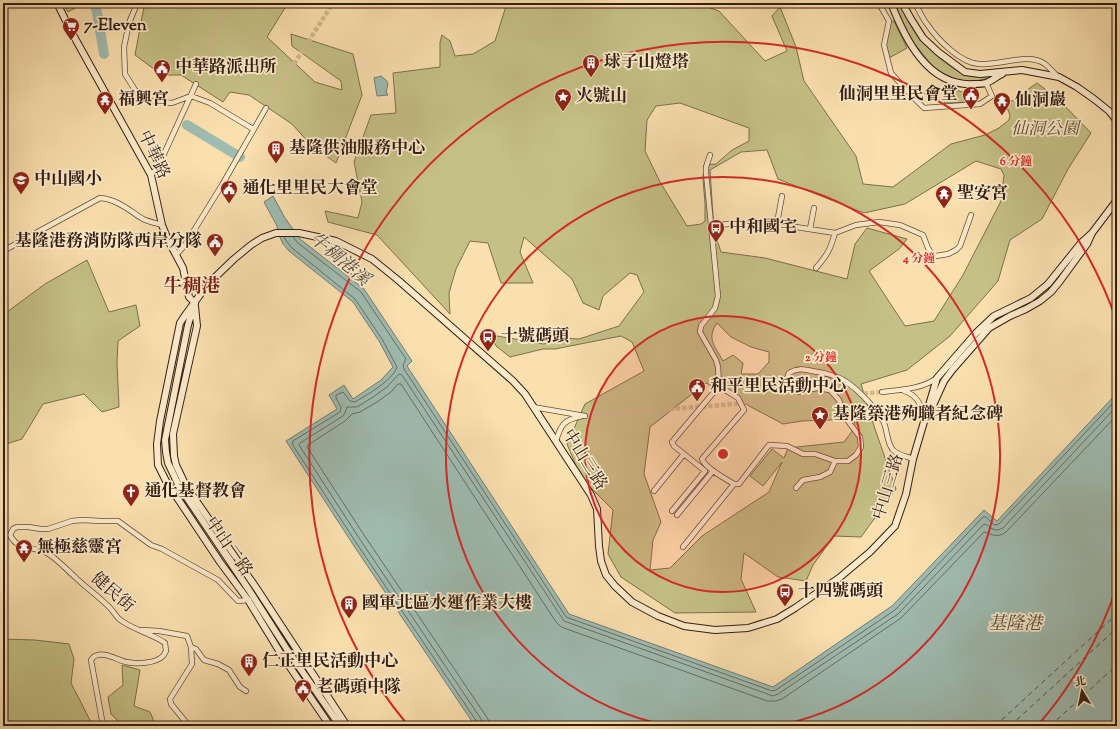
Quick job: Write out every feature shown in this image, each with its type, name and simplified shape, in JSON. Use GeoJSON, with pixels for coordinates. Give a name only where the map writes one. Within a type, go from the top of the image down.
{"type":"FeatureCollection","features":[{"type":"Feature","properties":{"kind":"street","name":"中華路"},"geometry":{"type":"LineString","coordinates":[[57,3],[151,175],[162,225],[183,268],[189,297],[195,303]]}},
{"type":"Feature","properties":{"kind":"street"},"geometry":{"type":"LineString","coordinates":[[136,3],[129,23],[124,47],[125,74],[135,90],[151,101],[172,103],[191,96],[210,103],[253,129]]}},
{"type":"Feature","properties":{"kind":"street"},"geometry":{"type":"LineString","coordinates":[[877,3],[889,21],[884,45],[892,73],[924,108],[980,104],[992,96],[986,83]]}},
{"type":"Feature","properties":{"kind":"street"},"geometry":{"type":"LineString","coordinates":[[891,3],[904,35],[927,66],[938,75],[951,82],[966,84],[986,83],[1006,72]]}},
{"type":"Feature","properties":{"kind":"street"},"geometry":{"type":"LineString","coordinates":[[902,3],[924,38],[938,52],[965,72],[980,74],[1022,70],[1059,77]]}},
{"type":"Feature","properties":{"kind":"street"},"geometry":{"type":"LineString","coordinates":[[915,3],[926,24],[937,38],[969,62],[990,64],[1028,58],[1044,64],[1059,77],[1094,99],[1109,111],[1117,121]]}},
{"type":"Feature","properties":{"kind":"street"},"geometry":{"type":"LineString","coordinates":[[151,175],[158,167],[196,84]]}},
{"type":"Feature","properties":{"kind":"street"},"geometry":{"type":"LineString","coordinates":[[176,255],[185,245],[266,108]]}},
{"type":"Feature","properties":{"kind":"street"},"geometry":{"type":"LineString","coordinates":[[672,511],[705,471],[674,446],[672,442],[720,386],[716,360],[700,332],[701,326],[716,308],[718,296],[706,173],[706,167],[710,154]]}},
{"type":"Feature","properties":{"kind":"street"},"geometry":{"type":"LineString","coordinates":[[777,223],[782,196]]}},
{"type":"Feature","properties":{"kind":"street"},"geometry":{"type":"LineString","coordinates":[[3,250],[100,198],[109,199],[145,220],[162,225]]}},
{"type":"Feature","properties":{"kind":"street","name":"中山三路"},"geometry":{"type":"LineString","coordinates":[[276,234],[297,233],[336,241],[372,259],[513,381],[525,394],[591,495],[597,509],[601,561],[606,575],[632,602],[658,616],[684,626],[715,630],[748,628],[777,619],[839,578],[870,552],[895,526],[906,494],[913,459],[937,378],[976,332],[994,316],[1031,298],[1048,284],[1081,243],[1092,233],[1117,200]]}},
{"type":"Feature","properties":{"kind":"street"},"geometry":{"type":"LineString","coordinates":[[810,229],[814,208]]}},
{"type":"Feature","properties":{"kind":"street"},"geometry":{"type":"LineString","coordinates":[[712,226],[744,222],[763,222],[835,233],[856,225],[879,222],[900,225],[923,235],[931,253],[936,256],[948,254],[960,246],[971,215]]}},
{"type":"Feature","properties":{"kind":"street"},"geometry":{"type":"LineString","coordinates":[[816,268],[827,255],[835,233]]}},
{"type":"Feature","properties":{"kind":"street","name":"中山三路"},"geometry":{"type":"LineString","coordinates":[[923,426],[944,381],[953,369],[989,328],[1040,301],[1051,292],[1087,244],[1092,233]]}},
{"type":"Feature","properties":{"kind":"street","name":"中山二路"},"geometry":{"type":"LineString","coordinates":[[276,234],[262,238],[250,245],[234,258],[208,284],[180,323],[156,444],[158,465],[170,487],[220,562],[254,597],[281,654],[330,726]]}},
{"type":"Feature","properties":{"kind":"street","name":"中山二路"},"geometry":{"type":"LineString","coordinates":[[195,303],[197,326],[173,434],[176,465],[186,486],[254,597],[288,651],[340,726]]}},
{"type":"Feature","properties":{"kind":"street"},"geometry":{"type":"LineString","coordinates":[[683,547],[734,484],[738,484],[769,445],[787,446],[803,454],[815,454],[835,461],[848,461],[856,455],[860,447],[860,437],[844,416],[839,400],[830,390],[817,388],[797,392],[791,390],[786,382],[789,373],[795,369],[809,370],[838,377],[852,386],[874,409],[886,426],[889,442],[894,452],[913,459]]}},
{"type":"Feature","properties":{"kind":"street"},"geometry":{"type":"LineString","coordinates":[[882,392],[901,390],[927,384],[937,378]]}},
{"type":"Feature","properties":{"kind":"street"},"geometry":{"type":"LineString","coordinates":[[720,386],[738,398],[744,410],[702,459],[703,462],[714,471],[734,484]]}},
{"type":"Feature","properties":{"kind":"street"},"geometry":{"type":"LineString","coordinates":[[901,390],[908,392],[918,401],[923,415],[923,426]]}},
{"type":"Feature","properties":{"kind":"street"},"geometry":{"type":"LineString","coordinates":[[533,406],[585,416],[569,420],[562,426],[559,430],[556,441]]}},
{"type":"Feature","properties":{"kind":"street"},"geometry":{"type":"LineString","coordinates":[[654,491],[684,454]]}},
{"type":"Feature","properties":{"kind":"street"},"geometry":{"type":"LineString","coordinates":[[796,488],[803,480],[820,477],[830,472],[835,461]]}},
{"type":"Feature","properties":{"kind":"street"},"geometry":{"type":"LineString","coordinates":[[677,514],[714,471]]}},
{"type":"Feature","properties":{"kind":"street","name":"健民街"},"geometry":{"type":"LineString","coordinates":[[105,726],[102,720],[91,660],[95,656],[101,655],[113,657],[125,662],[140,664],[162,657],[166,651],[165,643],[136,630],[120,619],[108,606],[49,554],[18,545],[10,535],[13,529],[28,526],[48,529],[82,520],[118,521],[151,545],[162,549],[218,580],[238,601],[254,597]]}},
{"type":"Feature","properties":{"kind":"street"},"geometry":{"type":"LineString","coordinates":[[254,597],[347,726]]}},
{"type":"Feature","properties":{"kind":"street"},"geometry":{"type":"LineString","coordinates":[[136,630],[159,631],[187,636],[191,647],[192,664],[170,699],[171,704],[189,726]]}},
{"type":"Feature","properties":{"kind":"street"},"geometry":{"type":"LineString","coordinates":[[191,647],[196,649],[204,660],[218,664],[229,670],[240,687],[246,691]]}},
{"type":"Feature","properties":{"kind":"green space"},"geometry":{"type":"Polygon","coordinates":[[[63,3],[84,3],[68,12],[63,3]]]}},
{"type":"Feature","properties":{"kind":"green space"},"geometry":{"type":"Polygon","coordinates":[[[145,3],[288,3],[267,37],[315,82],[342,90],[341,81],[292,46],[291,34],[353,54],[362,95],[336,163],[311,145],[292,124],[249,95],[230,92],[223,102],[181,75],[162,75],[135,55],[145,3]]]}},
{"type":"Feature","properties":{"kind":"green space","name":"仙洞公園"},"geometry":{"type":"Polygon","coordinates":[[[507,3],[696,3],[719,11],[765,61],[787,51],[772,16],[780,7],[796,47],[804,81],[856,156],[863,184],[893,187],[951,144],[985,135],[999,128],[1009,120],[1010,115],[1006,105],[1037,83],[1059,100],[1091,133],[1068,169],[1042,219],[1010,240],[998,281],[950,336],[907,370],[861,384],[896,489],[861,537],[834,536],[813,565],[806,581],[778,577],[744,553],[741,579],[756,612],[675,613],[621,577],[608,554],[613,510],[581,478],[567,444],[585,404],[644,371],[632,342],[621,336],[555,349],[543,349],[510,357],[496,346],[491,335],[544,344],[563,338],[579,339],[619,326],[644,292],[637,275],[630,273],[603,296],[599,310],[583,303],[572,279],[524,237],[520,252],[533,283],[501,283],[488,243],[470,241],[456,269],[449,293],[450,314],[377,235],[328,222],[325,211],[358,218],[362,202],[354,162],[371,115],[396,113],[393,73],[440,67],[440,42],[442,35],[450,41],[455,56],[473,54],[495,41],[507,3]],[[680,103],[656,106],[647,120],[645,151],[660,182],[687,226],[701,224],[705,221],[703,179],[704,165],[716,164],[732,150],[749,141],[749,128],[680,103]],[[767,150],[741,152],[710,170],[714,231],[721,252],[765,258],[847,279],[855,244],[867,228],[907,239],[899,249],[869,271],[905,326],[934,321],[963,275],[1001,201],[1004,175],[1001,169],[976,161],[905,204],[864,213],[778,179],[767,150]],[[717,323],[712,334],[713,342],[723,361],[733,355],[743,363],[741,374],[758,374],[769,362],[769,352],[751,347],[731,337],[717,323]],[[706,383],[650,427],[644,474],[661,522],[653,540],[650,570],[670,568],[702,536],[769,492],[782,462],[763,486],[750,476],[772,449],[784,458],[788,448],[844,442],[853,430],[855,419],[802,421],[783,424],[706,383]]]}},
{"type":"Feature","properties":{"kind":"green space"},"geometry":{"type":"Polygon","coordinates":[[[894,3],[899,3],[917,35],[945,63],[967,75],[978,77],[992,76],[978,81],[966,82],[954,79],[933,67],[910,38],[894,3]]]}},
{"type":"Feature","properties":{"kind":"green space"},"geometry":{"type":"Polygon","coordinates":[[[894,21],[907,48],[889,58],[885,44],[890,22],[894,21]]]}},
{"type":"Feature","properties":{"kind":"green space"},"geometry":{"type":"Polygon","coordinates":[[[950,88],[965,93],[977,93],[973,102],[944,103],[950,88]]]}},
{"type":"Feature","properties":{"kind":"green space"},"geometry":{"type":"Polygon","coordinates":[[[87,260],[109,312],[136,305],[140,326],[118,341],[117,363],[119,407],[102,412],[84,394],[43,404],[22,439],[3,445],[3,315],[45,284],[87,260]]]}},
{"type":"Feature","properties":{"kind":"green space"},"geometry":{"type":"Polygon","coordinates":[[[3,639],[35,640],[69,644],[74,659],[71,683],[93,726],[3,726],[3,639]]]}},
{"type":"Feature","properties":{"kind":"green space"},"geometry":{"type":"Polygon","coordinates":[[[122,665],[140,670],[134,706],[150,712],[156,726],[123,726],[111,714],[108,697],[123,685],[122,665]]]}},
{"type":"Feature","properties":{"kind":"water"},"geometry":{"type":"Polygon","coordinates":[[[381,76],[388,84],[386,92],[388,95],[377,96],[374,78],[381,76]]]}},
{"type":"Feature","properties":{"kind":"water","name":"基隆港"},"geometry":{"type":"Polygon","coordinates":[[[273,196],[285,218],[300,239],[364,289],[412,361],[407,366],[569,614],[773,687],[892,606],[984,510],[997,521],[1117,393],[1117,726],[475,726],[352,543],[286,441],[337,409],[329,395],[344,385],[353,399],[381,380],[393,367],[379,341],[353,302],[289,251],[283,244],[278,233],[277,226],[264,202],[273,196]]]}},
{"type":"Feature","properties":{"kind":"pier"},"geometry":{"type":"Polygon","coordinates":[[[413,637],[474,726],[473,726],[413,637]]]}},
{"type":"Feature","properties":{"kind":"waterway","name":"牛稠港溪"},"geometry":{"type":"LineString","coordinates":[[94,3],[97,12],[104,54]]}},
{"type":"Feature","properties":{"kind":"waterway","name":"牛稠港溪"},"geometry":{"type":"LineString","coordinates":[[187,125],[240,157]]}},
{"type":"Feature","properties":{"kind":"ferry route"},"geometry":{"type":"LineString","coordinates":[[995,726],[1117,614]]}},
{"type":"Feature","properties":{"kind":"ferry route"},"geometry":{"type":"LineString","coordinates":[[1010,726],[1117,628]]}},
{"type":"Feature","properties":{"kind":"ferry route"},"geometry":{"type":"LineString","coordinates":[[1050,726],[1117,665]]}},
{"type":"Feature","properties":{"kind":"tunnel"},"geometry":{"type":"LineString","coordinates":[[196,84],[227,3]]}},
{"type":"Feature","properties":{"kind":"tunnel"},"geometry":{"type":"LineString","coordinates":[[266,108],[333,3]]}},
{"type":"Feature","properties":{"kind":"tunnel"},"geometry":{"type":"LineString","coordinates":[[585,416],[882,392]]}},
{"type":"Feature","properties":{"kind":"place","name":"7-Eleven"},"geometry":{"type":"Point","coordinates":[71,41]}},
{"type":"Feature","properties":{"kind":"place","name":"球子山燈塔"},"geometry":{"type":"Point","coordinates":[591,78]}},
{"type":"Feature","properties":{"kind":"place","name":"中華路派出所"},"geometry":{"type":"Point","coordinates":[162,83]}},
{"type":"Feature","properties":{"kind":"place","name":"仙洞里里民會堂"},"geometry":{"type":"Point","coordinates":[971,110]}},
{"type":"Feature","properties":{"kind":"place","name":"火號山"},"geometry":{"type":"Point","coordinates":[563,112]}},
{"type":"Feature","properties":{"kind":"place","name":"福興宮"},"geometry":{"type":"Point","coordinates":[105,115]}},
{"type":"Feature","properties":{"kind":"place","name":"仙洞巖"},"geometry":{"type":"Point","coordinates":[1002,116]}},
{"type":"Feature","properties":{"kind":"place","name":"基隆供油服務中心"},"geometry":{"type":"Point","coordinates":[276,164]}},
{"type":"Feature","properties":{"kind":"place","name":"中山國小"},"geometry":{"type":"Point","coordinates":[21,195]}},
{"type":"Feature","properties":{"kind":"place","name":"通化里里民大會堂"},"geometry":{"type":"Point","coordinates":[229,204]}},
{"type":"Feature","properties":{"kind":"place","name":"聖安宮"},"geometry":{"type":"Point","coordinates":[944,209]}},
{"type":"Feature","properties":{"kind":"place","name":"中和國宅"},"geometry":{"type":"Point","coordinates":[716,243]}},
{"type":"Feature","properties":{"kind":"place","name":"基隆港務消防隊西岸分隊"},"geometry":{"type":"Point","coordinates":[215,257]}},
{"type":"Feature","properties":{"kind":"place","name":"十號碼頭"},"geometry":{"type":"Point","coordinates":[488,352]}},
{"type":"Feature","properties":{"kind":"place","name":"和平里民活動中心"},"geometry":{"type":"Point","coordinates":[697,402]}},
{"type":"Feature","properties":{"kind":"place","name":"基隆築港殉職者紀念碑"},"geometry":{"type":"Point","coordinates":[820,430]}},
{"type":"Feature","properties":{"kind":"place","name":"通化基督教會"},"geometry":{"type":"Point","coordinates":[131,507]}},
{"type":"Feature","properties":{"kind":"place","name":"無極慈靈宮"},"geometry":{"type":"Point","coordinates":[24,563]}},
{"type":"Feature","properties":{"kind":"place","name":"十四號碼頭"},"geometry":{"type":"Point","coordinates":[785,607]}},
{"type":"Feature","properties":{"kind":"place","name":"國軍北區水運作業大樓"},"geometry":{"type":"Point","coordinates":[349,619]}},
{"type":"Feature","properties":{"kind":"place","name":"仁正里民活動中心"},"geometry":{"type":"Point","coordinates":[249,677]}},
{"type":"Feature","properties":{"kind":"place","name":"老碼頭中隊"},"geometry":{"type":"Point","coordinates":[303,703]}},
{"type":"Feature","properties":{"kind":"district","name":"牛稠港"},"geometry":{"type":"Point","coordinates":[192,287]}}]}
